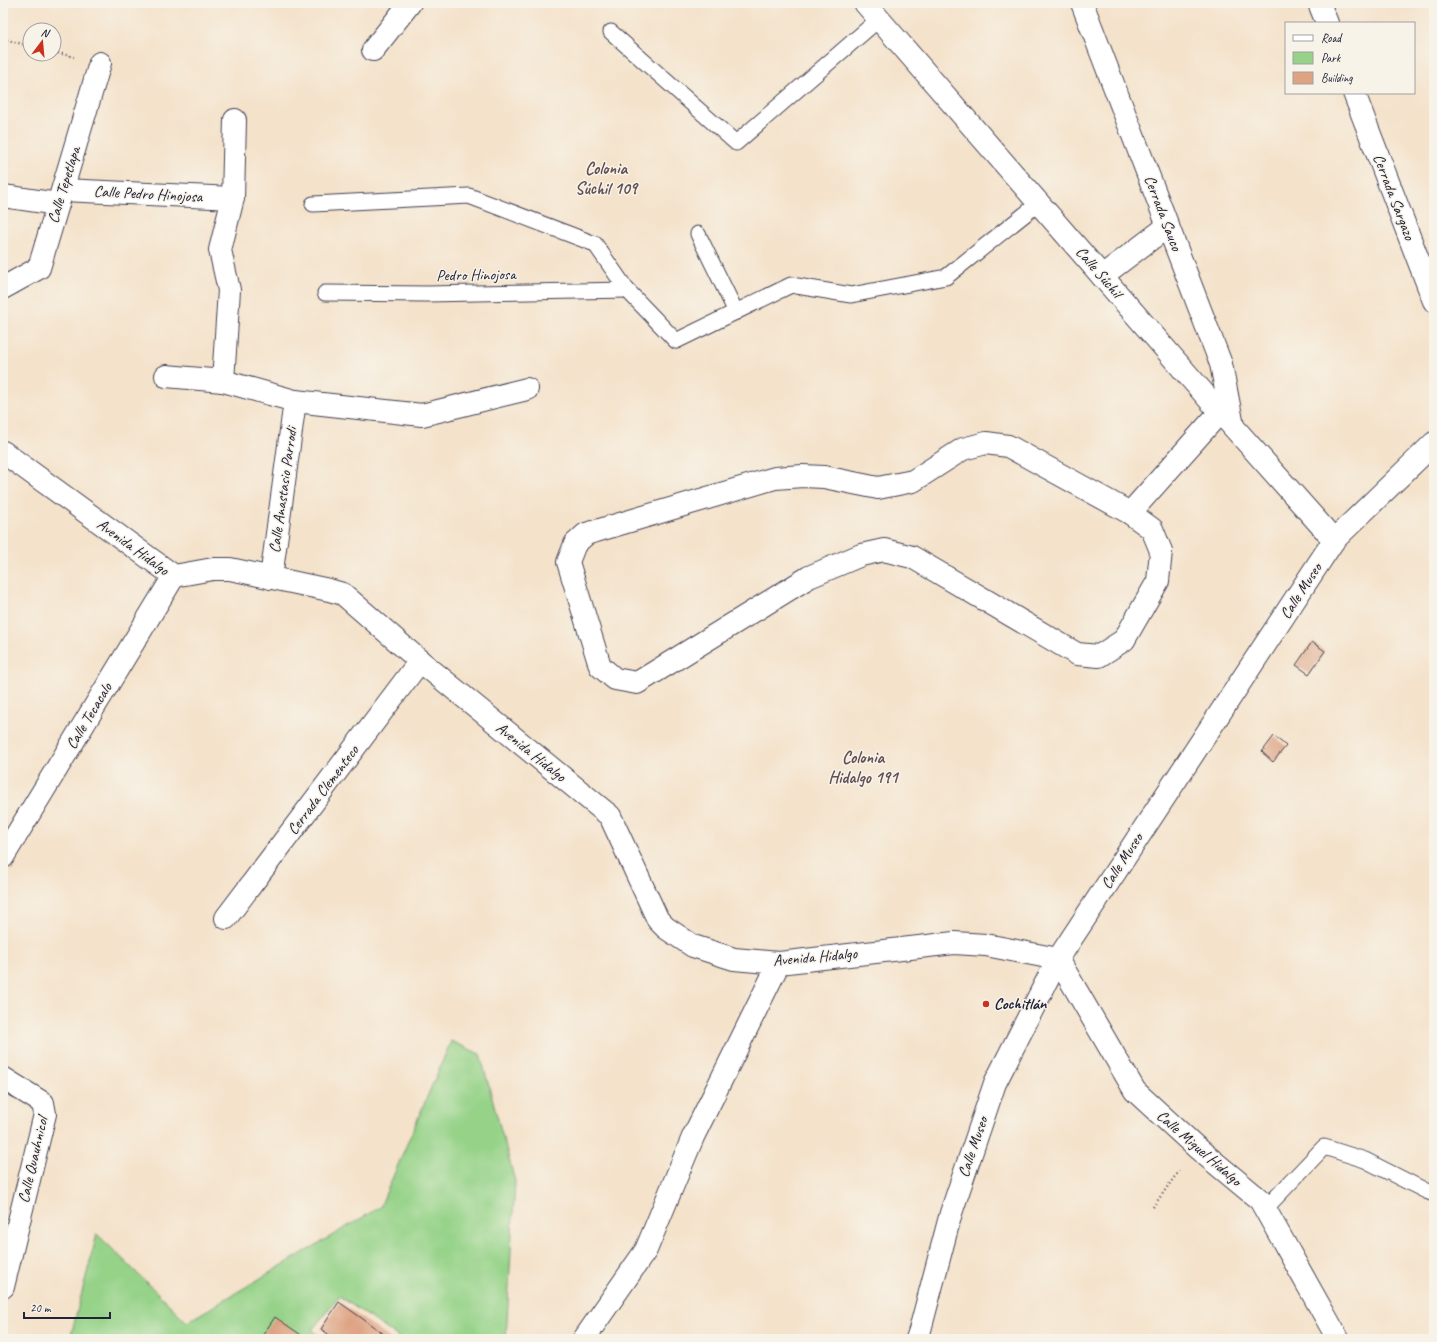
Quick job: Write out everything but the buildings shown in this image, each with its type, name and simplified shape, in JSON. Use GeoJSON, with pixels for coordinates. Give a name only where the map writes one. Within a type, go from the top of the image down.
{"type":"FeatureCollection","features":[{"type":"Feature","properties":{"kind":"street"},"geometry":{"type":"LineString","coordinates":[[373,50],[410,3]]}},
{"type":"Feature","properties":{"kind":"street","name":"Cerrada Sauco"},"geometry":{"type":"LineString","coordinates":[[1082,3],[1221,364],[1226,419]]}},
{"type":"Feature","properties":{"kind":"street"},"geometry":{"type":"LineString","coordinates":[[1319,3],[1327,22]]}},
{"type":"Feature","properties":{"kind":"street","name":"Calle Súchil"},"geometry":{"type":"LineString","coordinates":[[872,11],[1226,419],[1334,540]]}},
{"type":"Feature","properties":{"kind":"street","name":"Calle Tepetlapa"},"geometry":{"type":"LineString","coordinates":[[3,288],[39,268],[100,63]]}},
{"type":"Feature","properties":{"kind":"street","name":"Cerrada Sargazo"},"geometry":{"type":"LineString","coordinates":[[1354,94],[1434,301]]}},
{"type":"Feature","properties":{"kind":"street"},"geometry":{"type":"LineString","coordinates":[[223,381],[229,290],[220,250],[233,198],[235,120]]}},
{"type":"Feature","properties":{"kind":"street","name":"Calle Pedro Hinojosa"},"geometry":{"type":"LineString","coordinates":[[3,196],[233,198]]}},
{"type":"Feature","properties":{"kind":"street"},"geometry":{"type":"LineString","coordinates":[[1102,276],[1168,226]]}},
{"type":"Feature","properties":{"kind":"street"},"geometry":{"type":"LineString","coordinates":[[166,376],[223,381],[295,401],[422,415],[527,389]]}},
{"type":"Feature","properties":{"kind":"street","name":"Calle Anastasio Parrodi"},"geometry":{"type":"LineString","coordinates":[[271,578],[295,401]]}},
{"type":"Feature","properties":{"kind":"street"},"geometry":{"type":"LineString","coordinates":[[1130,513],[1226,419]]}},
{"type":"Feature","properties":{"kind":"street"},"geometry":{"type":"LineString","coordinates":[[986,443],[1008,446],[1130,513],[1152,529],[1161,551],[1158,581],[1124,640],[1099,656],[1077,654],[912,557],[884,550],[861,555],[809,577],[637,683],[615,679],[600,666],[568,562],[575,544],[586,534],[775,478],[824,477],[878,488],[913,481],[963,449],[986,443]]}},
{"type":"Feature","properties":{"kind":"street","name":"Calle Museo"},"geometry":{"type":"LineString","coordinates":[[917,1339],[951,1213],[995,1083],[1058,959],[1334,540],[1434,443]]}},
{"type":"Feature","properties":{"kind":"street","name":"Avenida Hidalgo"},"geometry":{"type":"LineString","coordinates":[[3,452],[174,576],[214,569],[230,569],[343,594],[420,661],[610,816],[658,920],[666,928],[693,946],[734,959],[779,963],[954,943],[986,945],[1058,959]]}},
{"type":"Feature","properties":{"kind":"street","name":"Calle Tecacalo"},"geometry":{"type":"LineString","coordinates":[[3,856],[174,576]]}},
{"type":"Feature","properties":{"kind":"street","name":"Cerrada Clementeco"},"geometry":{"type":"LineString","coordinates":[[226,918],[420,661]]}},
{"type":"Feature","properties":{"kind":"street","name":"Calle Miguel Hidalgo"},"geometry":{"type":"LineString","coordinates":[[1058,959],[1135,1091],[1196,1147],[1260,1200],[1338,1339]]}},
{"type":"Feature","properties":{"kind":"street"},"geometry":{"type":"LineString","coordinates":[[584,1339],[646,1250],[693,1137],[779,963]]}},
{"type":"Feature","properties":{"kind":"street","name":"Calle Quauhnicol"},"geometry":{"type":"LineString","coordinates":[[3,1078],[44,1103],[45,1114],[3,1287]]}},
{"type":"Feature","properties":{"kind":"lane"},"geometry":{"type":"LineString","coordinates":[[611,32],[736,143],[872,11]]}},
{"type":"Feature","properties":{"kind":"lane"},"geometry":{"type":"LineString","coordinates":[[313,204],[470,196],[595,244],[627,290],[676,341],[791,285],[851,295],[946,277],[1039,203]]}},
{"type":"Feature","properties":{"kind":"lane"},"geometry":{"type":"LineString","coordinates":[[698,234],[736,312]]}},
{"type":"Feature","properties":{"kind":"lane","name":"Pedro Hinojosa"},"geometry":{"type":"LineString","coordinates":[[325,293],[427,294],[627,290]]}},
{"type":"Feature","properties":{"kind":"lane"},"geometry":{"type":"LineString","coordinates":[[1265,1209],[1324,1147],[1365,1160],[1434,1194]]}},
{"type":"Feature","properties":{"kind":"path"},"geometry":{"type":"LineString","coordinates":[[3,39],[22,44]]}},
{"type":"Feature","properties":{"kind":"path"},"geometry":{"type":"LineString","coordinates":[[1153,1207],[1181,1169]]}},
{"type":"Feature","properties":{"kind":"green space"},"geometry":{"type":"Polygon","coordinates":[[[451,1041],[480,1054],[515,1181],[506,1339],[401,1339],[339,1296],[312,1330],[325,1339],[70,1339],[97,1234],[187,1322],[380,1207],[451,1041]]]}},
{"type":"Feature","properties":{"kind":"place","name":"Cochitlán"},"geometry":{"type":"Point","coordinates":[986,1004]}},
{"type":"Feature","properties":{"kind":"district","name":"Colonia Súchil 109"},"geometry":{"type":"Point","coordinates":[606,178]}},
{"type":"Feature","properties":{"kind":"district","name":"Colonia Hidalgo 191"},"geometry":{"type":"Point","coordinates":[863,767]}}]}
